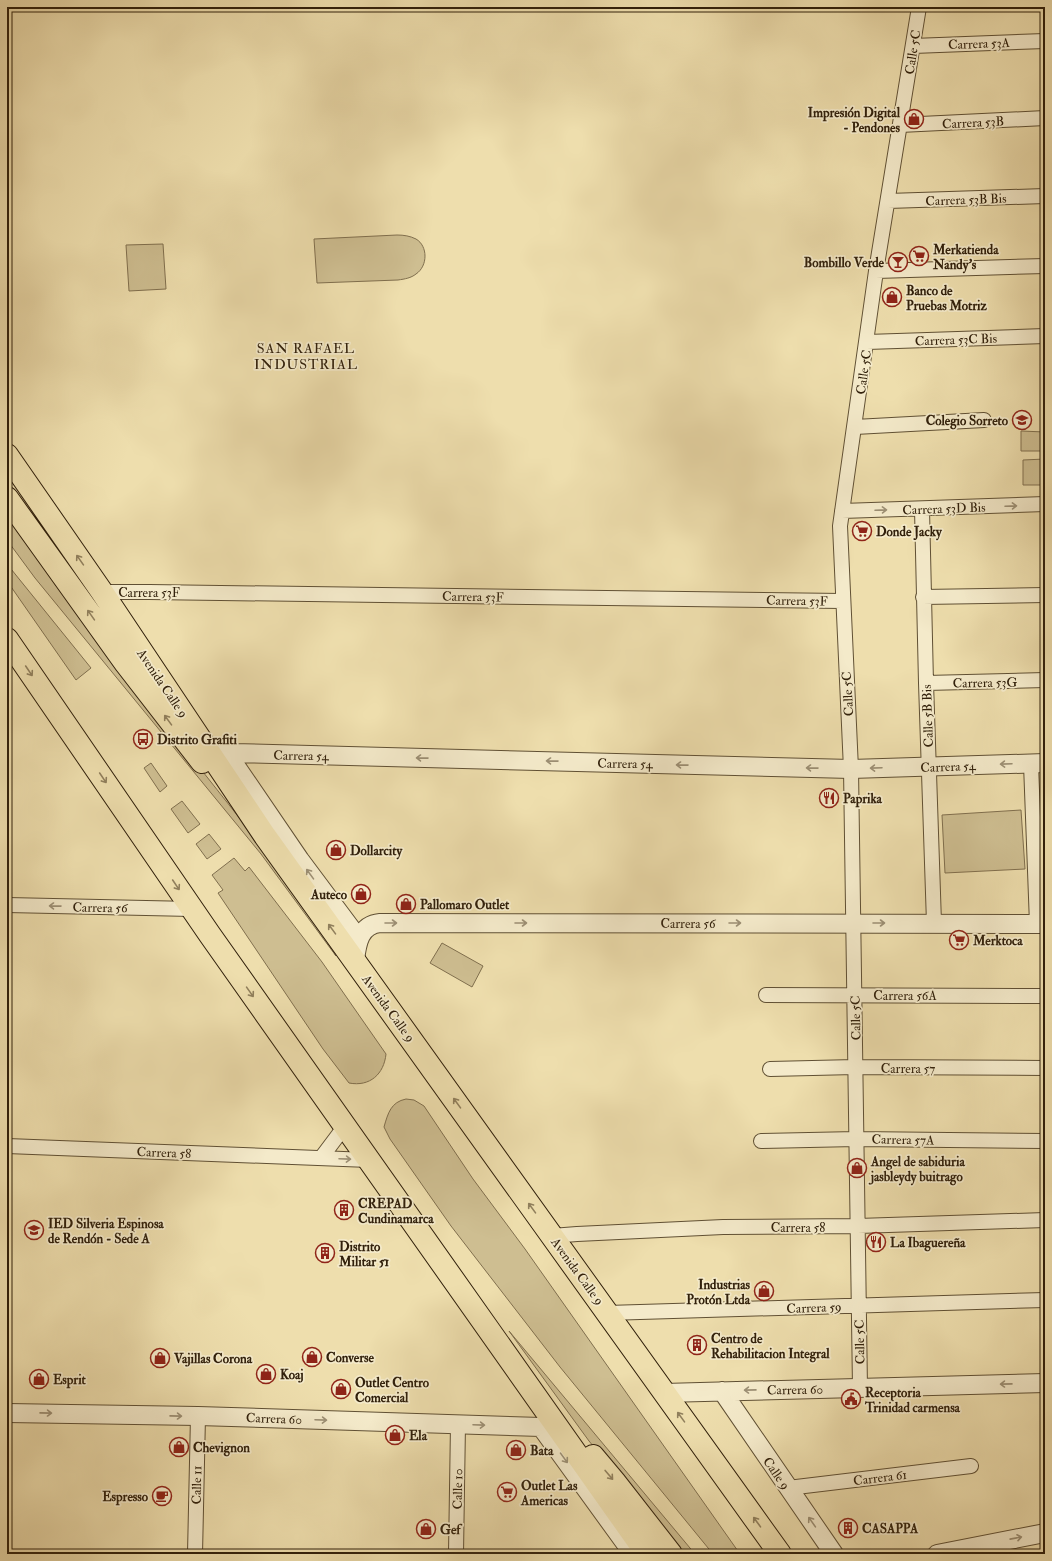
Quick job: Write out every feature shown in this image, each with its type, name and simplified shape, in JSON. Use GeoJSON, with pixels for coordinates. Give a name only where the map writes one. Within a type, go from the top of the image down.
{"type":"FeatureCollection","features":[{"type":"Feature","properties":{"kind":"highway","name":"Avenida Calle 9"},"geometry":{"type":"LineString","coordinates":[[7,455],[102,592],[265,836],[780,1554]]}},
{"type":"Feature","properties":{"kind":"highway"},"geometry":{"type":"LineString","coordinates":[[7,498],[177,731],[265,836]]}},
{"type":"Feature","properties":{"kind":"highway"},"geometry":{"type":"LineString","coordinates":[[7,639],[192,909],[647,1554]]}},
{"type":"Feature","properties":{"kind":"highway"},"geometry":{"type":"LineString","coordinates":[[511,1361],[541,1427]]}},
{"type":"Feature","properties":{"kind":"highway"},"geometry":{"type":"LineString","coordinates":[[511,1361],[610,1475],[671,1554]]}},
{"type":"Feature","properties":{"kind":"street","name":"Calle 5C"},"geometry":{"type":"LineString","coordinates":[[860,1388],[851,769],[840,526],[876,271],[919,7]]}},
{"type":"Feature","properties":{"kind":"street","name":"Carrera 53A"},"geometry":{"type":"LineString","coordinates":[[912,46],[1045,41]]}},
{"type":"Feature","properties":{"kind":"street","name":"Carrera 53B"},"geometry":{"type":"LineString","coordinates":[[900,125],[1045,118]]}},
{"type":"Feature","properties":{"kind":"street","name":"Carrera 53B Bis"},"geometry":{"type":"LineString","coordinates":[[888,201],[1045,196]]}},
{"type":"Feature","properties":{"kind":"street"},"geometry":{"type":"LineString","coordinates":[[876,271],[1045,266]]}},
{"type":"Feature","properties":{"kind":"street","name":"Carrera 53C Bis"},"geometry":{"type":"LineString","coordinates":[[867,342],[1045,336]]}},
{"type":"Feature","properties":{"kind":"street"},"geometry":{"type":"LineString","coordinates":[[855,427],[984,420]]}},
{"type":"Feature","properties":{"kind":"street","name":"Carrera 53D Bis"},"geometry":{"type":"LineString","coordinates":[[842,511],[1045,504]]}},
{"type":"Feature","properties":{"kind":"street","name":"Calle 5B Bis"},"geometry":{"type":"LineString","coordinates":[[922,509],[928,767],[934,924]]}},
{"type":"Feature","properties":{"kind":"street","name":"Carrera 53F"},"geometry":{"type":"LineString","coordinates":[[102,592],[843,601]]}},
{"type":"Feature","properties":{"kind":"street"},"geometry":{"type":"LineString","coordinates":[[924,597],[1045,595]]}},
{"type":"Feature","properties":{"kind":"street","name":"Carrera 53G"},"geometry":{"type":"LineString","coordinates":[[926,683],[1045,680]]}},
{"type":"Feature","properties":{"kind":"street","name":"Carrera 54"},"geometry":{"type":"LineString","coordinates":[[206,746],[227,753],[851,769],[1038,764]]}},
{"type":"Feature","properties":{"kind":"street"},"geometry":{"type":"LineString","coordinates":[[227,753],[300,860],[359,939],[355,960]]}},
{"type":"Feature","properties":{"kind":"street"},"geometry":{"type":"LineString","coordinates":[[1038,764],[1041,924]]}},
{"type":"Feature","properties":{"kind":"street","name":"Carrera 56"},"geometry":{"type":"LineString","coordinates":[[7,905],[192,909]]}},
{"type":"Feature","properties":{"kind":"street","name":"Carrera 56"},"geometry":{"type":"LineString","coordinates":[[359,939],[370,925],[380,923],[1041,924]]}},
{"type":"Feature","properties":{"kind":"street","name":"Carrera 56A"},"geometry":{"type":"LineString","coordinates":[[766,995],[1045,996]]}},
{"type":"Feature","properties":{"kind":"street","name":"Carrera 57"},"geometry":{"type":"LineString","coordinates":[[770,1069],[1045,1068]]}},
{"type":"Feature","properties":{"kind":"street"},"geometry":{"type":"LineString","coordinates":[[321,1158],[345,1126]]}},
{"type":"Feature","properties":{"kind":"street","name":"Carrera 57A"},"geometry":{"type":"LineString","coordinates":[[761,1141],[856,1138],[1045,1140]]}},
{"type":"Feature","properties":{"kind":"street","name":"Carrera 58"},"geometry":{"type":"LineString","coordinates":[[7,1146],[369,1160]]}},
{"type":"Feature","properties":{"kind":"street","name":"Carrera 58"},"geometry":{"type":"LineString","coordinates":[[552,1236],[723,1227],[858,1226],[1045,1220]]}},
{"type":"Feature","properties":{"kind":"street","name":"Carrera 59"},"geometry":{"type":"LineString","coordinates":[[607,1313],[1045,1300]]}},
{"type":"Feature","properties":{"kind":"street","name":"Carrera 60"},"geometry":{"type":"LineString","coordinates":[[664,1392],[1045,1383]]}},
{"type":"Feature","properties":{"kind":"street","name":"Calle 9"},"geometry":{"type":"LineString","coordinates":[[722,1391],[834,1554]]}},
{"type":"Feature","properties":{"kind":"street","name":"Carrera 60"},"geometry":{"type":"LineString","coordinates":[[7,1413],[198,1416],[541,1427]]}},
{"type":"Feature","properties":{"kind":"street","name":"Calle 11"},"geometry":{"type":"LineString","coordinates":[[195,1554],[198,1416]]}},
{"type":"Feature","properties":{"kind":"street","name":"Calle 10"},"geometry":{"type":"LineString","coordinates":[[456,1554],[458,1424]]}},
{"type":"Feature","properties":{"kind":"street"},"geometry":{"type":"LineString","coordinates":[[541,1427],[633,1554]]}},
{"type":"Feature","properties":{"kind":"street","name":"Carrera 61"},"geometry":{"type":"LineString","coordinates":[[788,1488],[971,1466]]}},
{"type":"Feature","properties":{"kind":"street"},"geometry":{"type":"LineString","coordinates":[[937,1554],[1045,1533]]}},
{"type":"Feature","properties":{"kind":"shaded area"},"geometry":{"type":"Polygon","coordinates":[[[397,235],[414,238],[423,246],[425,256],[423,266],[414,275],[398,280],[317,283],[314,239],[397,235]]]}},
{"type":"Feature","properties":{"kind":"shaded area"},"geometry":{"type":"Polygon","coordinates":[[[163,244],[166,289],[129,291],[126,245],[163,244]]]}},
{"type":"Feature","properties":{"kind":"shaded area"},"geometry":{"type":"Polygon","coordinates":[[[1021,431],[1045,432],[1045,451],[1021,451],[1021,431]]]}},
{"type":"Feature","properties":{"kind":"shaded area"},"geometry":{"type":"Polygon","coordinates":[[[1045,459],[1045,485],[1023,485],[1023,460],[1045,459]]]}},
{"type":"Feature","properties":{"kind":"shaded area"},"geometry":{"type":"Polygon","coordinates":[[[7,509],[159,716],[274,863],[336,956],[261,854],[35,578],[7,540],[7,509]]]}},
{"type":"Feature","properties":{"kind":"shaded area"},"geometry":{"type":"Polygon","coordinates":[[[7,564],[91,668],[76,680],[7,581],[7,564]]]}},
{"type":"Feature","properties":{"kind":"shaded area"},"geometry":{"type":"Polygon","coordinates":[[[151,763],[167,786],[160,792],[144,768],[151,763]]]}},
{"type":"Feature","properties":{"kind":"shaded area"},"geometry":{"type":"Polygon","coordinates":[[[182,801],[200,824],[188,833],[171,809],[182,801]]]}},
{"type":"Feature","properties":{"kind":"shaded area"},"geometry":{"type":"Polygon","coordinates":[[[1021,810],[1025,869],[945,873],[942,815],[1021,810]]]}},
{"type":"Feature","properties":{"kind":"shaded area"},"geometry":{"type":"Polygon","coordinates":[[[209,834],[221,849],[207,859],[196,844],[209,834]]]}},
{"type":"Feature","properties":{"kind":"shaded area"},"geometry":{"type":"Polygon","coordinates":[[[234,858],[245,871],[249,867],[322,962],[386,1054],[382,1068],[375,1078],[363,1083],[349,1083],[323,1049],[218,893],[223,890],[212,875],[234,858]]]}},
{"type":"Feature","properties":{"kind":"shaded area"},"geometry":{"type":"Polygon","coordinates":[[[442,943],[483,966],[472,987],[430,963],[442,943]]]}},
{"type":"Feature","properties":{"kind":"shaded area"},"geometry":{"type":"Polygon","coordinates":[[[401,1100],[414,1100],[424,1106],[473,1179],[525,1249],[740,1554],[713,1554],[560,1367],[451,1226],[390,1139],[384,1127],[389,1113],[394,1105],[401,1100]]]}},
{"type":"Feature","properties":{"kind":"shaded area"},"geometry":{"type":"Polygon","coordinates":[[[509,1331],[695,1554],[682,1554],[589,1441],[509,1331]]]}},
{"type":"Feature","properties":{"kind":"place","name":"Impresión Digital - Pendones"},"geometry":{"type":"Point","coordinates":[914,119]}},
{"type":"Feature","properties":{"kind":"place","name":"Merkatienda Nandy's"},"geometry":{"type":"Point","coordinates":[919,256]}},
{"type":"Feature","properties":{"kind":"place","name":"Bombillo Verde"},"geometry":{"type":"Point","coordinates":[898,262]}},
{"type":"Feature","properties":{"kind":"place","name":"Banco de Pruebas Motriz"},"geometry":{"type":"Point","coordinates":[892,297]}},
{"type":"Feature","properties":{"kind":"place","name":"Colegio Sorreto"},"geometry":{"type":"Point","coordinates":[1022,420]}},
{"type":"Feature","properties":{"kind":"place","name":"Donde Jacky"},"geometry":{"type":"Point","coordinates":[862,531]}},
{"type":"Feature","properties":{"kind":"place","name":"Distrito Grafiti"},"geometry":{"type":"Point","coordinates":[143,739]}},
{"type":"Feature","properties":{"kind":"place","name":"Paprika"},"geometry":{"type":"Point","coordinates":[829,798]}},
{"type":"Feature","properties":{"kind":"place","name":"Dollarcity"},"geometry":{"type":"Point","coordinates":[336,850]}},
{"type":"Feature","properties":{"kind":"place","name":"Auteco"},"geometry":{"type":"Point","coordinates":[361,894]}},
{"type":"Feature","properties":{"kind":"place","name":"Pallomaro Outlet"},"geometry":{"type":"Point","coordinates":[406,904]}},
{"type":"Feature","properties":{"kind":"place","name":"Merktoca"},"geometry":{"type":"Point","coordinates":[959,940]}},
{"type":"Feature","properties":{"kind":"place","name":"Angel de sabiduria jasbleydy buitrago"},"geometry":{"type":"Point","coordinates":[857,1168]}},
{"type":"Feature","properties":{"kind":"place","name":"CREPAD Cundinamarca"},"geometry":{"type":"Point","coordinates":[344,1210]}},
{"type":"Feature","properties":{"kind":"place","name":"IED Silveria Espinosa de Rendón - Sede A"},"geometry":{"type":"Point","coordinates":[34,1230]}},
{"type":"Feature","properties":{"kind":"place","name":"La Ibaguereña"},"geometry":{"type":"Point","coordinates":[876,1242]}},
{"type":"Feature","properties":{"kind":"place","name":"Distrito Militar 51"},"geometry":{"type":"Point","coordinates":[325,1253]}},
{"type":"Feature","properties":{"kind":"place","name":"Industrias Protón Ltda"},"geometry":{"type":"Point","coordinates":[764,1291]}},
{"type":"Feature","properties":{"kind":"place","name":"Centro de Rehabilitacion Integral"},"geometry":{"type":"Point","coordinates":[697,1345]}},
{"type":"Feature","properties":{"kind":"place","name":"Converse"},"geometry":{"type":"Point","coordinates":[312,1357]}},
{"type":"Feature","properties":{"kind":"place","name":"Vajillas Corona"},"geometry":{"type":"Point","coordinates":[160,1358]}},
{"type":"Feature","properties":{"kind":"place","name":"Koaj"},"geometry":{"type":"Point","coordinates":[266,1374]}},
{"type":"Feature","properties":{"kind":"place","name":"Esprit"},"geometry":{"type":"Point","coordinates":[39,1379]}},
{"type":"Feature","properties":{"kind":"place","name":"Outlet Centro Comercial"},"geometry":{"type":"Point","coordinates":[341,1389]}},
{"type":"Feature","properties":{"kind":"place","name":"Receptoria Trinidad carmensa"},"geometry":{"type":"Point","coordinates":[851,1399]}},
{"type":"Feature","properties":{"kind":"place","name":"Ela"},"geometry":{"type":"Point","coordinates":[395,1435]}},
{"type":"Feature","properties":{"kind":"place","name":"Chevignon"},"geometry":{"type":"Point","coordinates":[179,1447]}},
{"type":"Feature","properties":{"kind":"place","name":"Bata"},"geometry":{"type":"Point","coordinates":[516,1450]}},
{"type":"Feature","properties":{"kind":"place","name":"Outlet Las Americas"},"geometry":{"type":"Point","coordinates":[507,1492]}},
{"type":"Feature","properties":{"kind":"place","name":"Espresso"},"geometry":{"type":"Point","coordinates":[162,1496]}},
{"type":"Feature","properties":{"kind":"place","name":"CASAPPA"},"geometry":{"type":"Point","coordinates":[848,1528]}},
{"type":"Feature","properties":{"kind":"place","name":"Gef"},"geometry":{"type":"Point","coordinates":[426,1529]}},
{"type":"Feature","properties":{"kind":"district","name":"SAN RAFAEL INDUSTRIAL"},"geometry":{"type":"Point","coordinates":[306,356]}}]}
